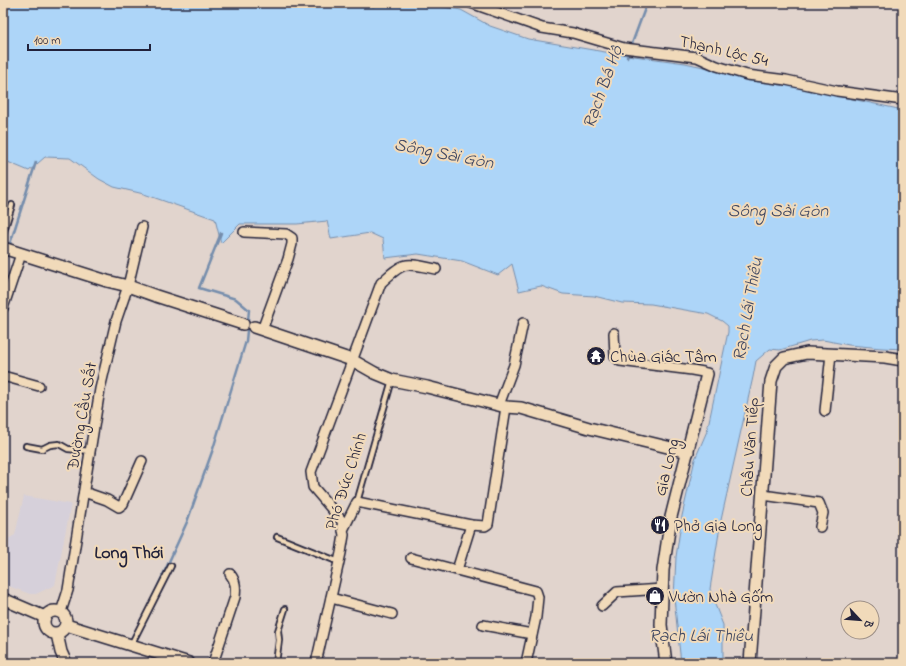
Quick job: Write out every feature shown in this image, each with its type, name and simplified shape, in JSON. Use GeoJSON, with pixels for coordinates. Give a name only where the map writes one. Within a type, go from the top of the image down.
{"type":"FeatureCollection","features":[{"type":"Feature","properties":{"kind":"street","name":"Thạnh Lộc 54"},"geometry":{"type":"LineString","coordinates":[[471,3],[542,28],[573,33],[625,48],[697,57],[717,66],[747,75],[786,80],[836,91],[903,100]]}},
{"type":"Feature","properties":{"kind":"street","name":"Đường Cầu Sắt"},"geometry":{"type":"LineString","coordinates":[[61,612],[68,590],[100,389],[116,321],[128,286],[142,227]]}},
{"type":"Feature","properties":{"kind":"street"},"geometry":{"type":"LineString","coordinates":[[244,232],[286,234],[292,238],[288,260],[258,328]]}},
{"type":"Feature","properties":{"kind":"street"},"geometry":{"type":"LineString","coordinates":[[3,308],[12,251],[107,281],[128,286],[258,328],[352,360],[375,373],[392,380],[503,406],[520,408],[589,428],[688,452]]}},
{"type":"Feature","properties":{"kind":"street"},"geometry":{"type":"LineString","coordinates":[[343,530],[342,522],[313,487],[311,472],[381,283],[397,268],[410,264],[436,269]]}},
{"type":"Feature","properties":{"kind":"street"},"geometry":{"type":"LineString","coordinates":[[358,502],[471,525],[485,526],[488,524],[503,406],[523,323]]}},
{"type":"Feature","properties":{"kind":"street"},"geometry":{"type":"LineString","coordinates":[[614,332],[615,356],[620,361],[692,370],[707,374]]}},
{"type":"Feature","properties":{"kind":"street","name":"Châu Văn Tiếp"},"geometry":{"type":"LineString","coordinates":[[750,663],[771,381],[776,366],[784,358],[807,353],[885,357],[903,360]]}},
{"type":"Feature","properties":{"kind":"street"},"geometry":{"type":"LineString","coordinates":[[825,411],[831,354]]}},
{"type":"Feature","properties":{"kind":"street","name":"Gia Long"},"geometry":{"type":"LineString","coordinates":[[662,585],[671,517],[707,374]]}},
{"type":"Feature","properties":{"kind":"street"},"geometry":{"type":"LineString","coordinates":[[3,376],[39,386]]}},
{"type":"Feature","properties":{"kind":"street"},"geometry":{"type":"LineString","coordinates":[[84,492],[107,500],[119,507],[123,504],[142,461]]}},
{"type":"Feature","properties":{"kind":"street"},"geometry":{"type":"LineString","coordinates":[[763,495],[819,503],[823,513],[820,527]]}},
{"type":"Feature","properties":{"kind":"street","name":"Phó Đức Chính"},"geometry":{"type":"LineString","coordinates":[[316,663],[339,562],[344,535],[343,530],[358,502]]}},
{"type":"Feature","properties":{"kind":"street"},"geometry":{"type":"LineString","coordinates":[[457,570],[471,525]]}},
{"type":"Feature","properties":{"kind":"street"},"geometry":{"type":"LineString","coordinates":[[411,558],[536,591],[538,597],[526,663]]}},
{"type":"Feature","properties":{"kind":"street"},"geometry":{"type":"LineString","coordinates":[[213,663],[235,597],[236,586],[234,578],[230,574]]}},
{"type":"Feature","properties":{"kind":"street"},"geometry":{"type":"LineString","coordinates":[[602,606],[617,592],[662,585],[661,625],[666,663]]}},
{"type":"Feature","properties":{"kind":"street"},"geometry":{"type":"LineString","coordinates":[[330,598],[392,614]]}},
{"type":"Feature","properties":{"kind":"street"},"geometry":{"type":"LineString","coordinates":[[3,599],[45,617]]}},
{"type":"Feature","properties":{"kind":"street"},"geometry":{"type":"LineString","coordinates":[[54,611],[61,612],[66,618],[66,625],[63,631],[57,634],[50,632],[45,628],[45,617],[47,614],[54,611]]}},
{"type":"Feature","properties":{"kind":"street"},"geometry":{"type":"LineString","coordinates":[[66,625],[189,663]]}},
{"type":"Feature","properties":{"kind":"street"},"geometry":{"type":"LineString","coordinates":[[483,625],[532,634]]}},
{"type":"Feature","properties":{"kind":"street"},"geometry":{"type":"LineString","coordinates":[[57,634],[61,652],[66,663]]}},
{"type":"Feature","properties":{"kind":"lane"},"geometry":{"type":"LineString","coordinates":[[3,234],[12,205]]}},
{"type":"Feature","properties":{"kind":"lane","name":"Phó Đức Chính"},"geometry":{"type":"LineString","coordinates":[[358,502],[392,380]]}},
{"type":"Feature","properties":{"kind":"lane"},"geometry":{"type":"LineString","coordinates":[[26,446],[42,449],[50,445],[58,444],[68,449],[91,451]]}},
{"type":"Feature","properties":{"kind":"lane"},"geometry":{"type":"LineString","coordinates":[[277,537],[339,562]]}},
{"type":"Feature","properties":{"kind":"lane"},"geometry":{"type":"LineString","coordinates":[[131,645],[171,566]]}},
{"type":"Feature","properties":{"kind":"lane"},"geometry":{"type":"LineString","coordinates":[[276,663],[279,640],[278,631],[285,609]]}},
{"type":"Feature","properties":{"kind":"shaded area"},"geometry":{"type":"Polygon","coordinates":[[[24,496],[71,504],[55,585],[36,594],[30,594],[3,584],[3,542],[15,535],[24,496]]]}},
{"type":"Feature","properties":{"kind":"water","name":"Sông Sài Gòn"},"geometry":{"type":"Polygon","coordinates":[[[3,3],[367,3],[373,7],[381,3],[421,3],[461,10],[490,26],[528,39],[605,52],[685,63],[903,110],[903,349],[849,345],[823,340],[810,341],[780,350],[770,349],[756,361],[721,520],[710,589],[723,625],[723,663],[681,663],[674,598],[676,557],[682,516],[695,459],[707,431],[728,326],[722,321],[708,314],[651,304],[622,303],[594,296],[563,294],[541,286],[519,291],[512,264],[498,275],[462,261],[418,254],[385,258],[383,239],[370,233],[331,239],[327,221],[297,224],[240,224],[221,243],[215,219],[144,194],[114,187],[99,179],[70,158],[45,157],[29,171],[3,160],[3,3]]]}},
{"type":"Feature","properties":{"kind":"waterway","name":"Rạch Bá Hộ"},"geometry":{"type":"LineString","coordinates":[[627,57],[647,3]]}},
{"type":"Feature","properties":{"kind":"waterway"},"geometry":{"type":"LineString","coordinates":[[9,247],[36,162]]}},
{"type":"Feature","properties":{"kind":"waterway"},"geometry":{"type":"LineString","coordinates":[[153,597],[187,522],[213,449],[246,341],[249,310],[236,299],[199,288],[221,233]]}},
{"type":"Feature","properties":{"kind":"waterway"},"geometry":{"type":"LineString","coordinates":[[3,265],[7,252]]}},
{"type":"Feature","properties":{"kind":"place","name":"Chùa Giác Tâm"},"geometry":{"type":"Point","coordinates":[596,356]}},
{"type":"Feature","properties":{"kind":"place","name":"Phở Gia Long"},"geometry":{"type":"Point","coordinates":[660,525]}},
{"type":"Feature","properties":{"kind":"place","name":"Vườn Nhà Gốm"},"geometry":{"type":"Point","coordinates":[655,596]}},
{"type":"Feature","properties":{"kind":"district","name":"Long Thới"},"geometry":{"type":"Point","coordinates":[129,552]}},
{"type":"Feature","properties":{"kind":"water label","name":"Rạch Lái Thiêu"},"geometry":{"type":"Point","coordinates":[747,309]}},
{"type":"Feature","properties":{"kind":"water label","name":"Rạch Lái Thiêu"},"geometry":{"type":"Point","coordinates":[701,635]}}]}
